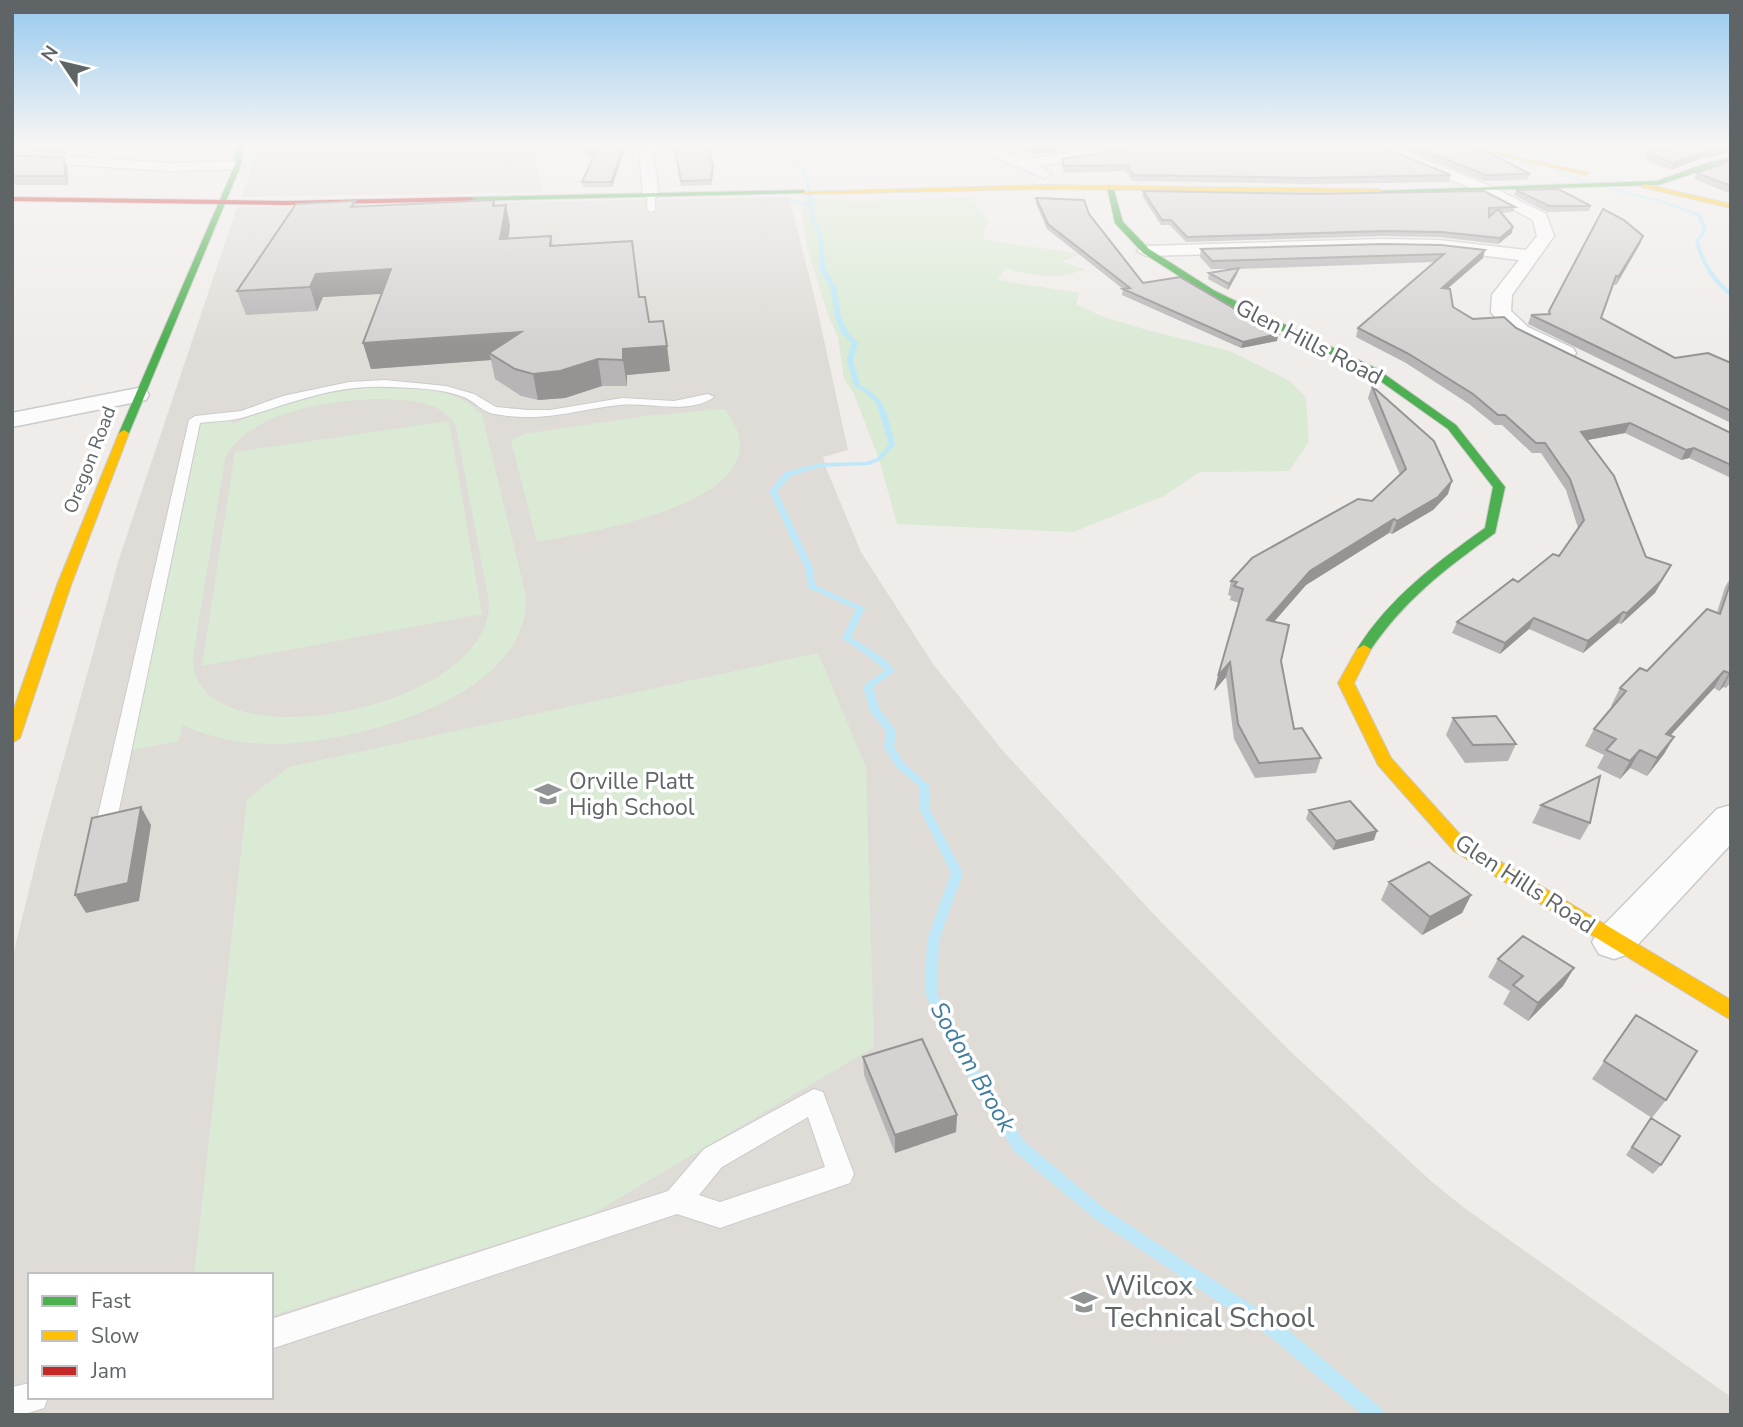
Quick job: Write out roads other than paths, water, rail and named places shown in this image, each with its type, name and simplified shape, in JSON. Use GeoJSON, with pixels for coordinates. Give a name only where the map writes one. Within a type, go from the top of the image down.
{"type":"FeatureCollection","features":[{"type":"Feature","properties":{"kind":"street","name":"Oregon Road"},"geometry":{"type":"LineString","coordinates":[[12,737],[64,585],[138,395],[216,213]]}},
{"type":"Feature","properties":{"kind":"street","name":"Glen Hills Road"},"geometry":{"type":"LineString","coordinates":[[1116,213],[1119,223],[1146,251],[1212,293],[1373,371],[1452,427],[1499,487],[1491,530],[1434,570],[1374,631],[1346,683],[1384,761],[1460,846],[1731,1011]]}},
{"type":"Feature","properties":{"kind":"street"},"geometry":{"type":"LineString","coordinates":[[1531,213],[1540,217],[1546,236],[1502,295],[1501,312],[1521,331],[1582,362]]}},
{"type":"Feature","properties":{"kind":"street"},"geometry":{"type":"LineString","coordinates":[[1146,251],[1382,244],[1439,245],[1531,256]]}},
{"type":"Feature","properties":{"kind":"street"},"geometry":{"type":"LineString","coordinates":[[12,420],[138,395]]}},
{"type":"Feature","properties":{"kind":"street"},"geometry":{"type":"LineString","coordinates":[[1614,942],[1731,819]]}},
{"type":"Feature","properties":{"kind":"lane"},"geometry":{"type":"LineString","coordinates":[[106,824],[195,420],[243,414],[287,398],[338,387],[385,383],[446,389],[470,396],[493,410],[528,414],[561,412],[622,401],[674,404],[708,397]]}},
{"type":"Feature","properties":{"kind":"lane"},"geometry":{"type":"LineString","coordinates":[[273,1333],[677,1201],[713,1158],[814,1100],[841,1174],[720,1215],[677,1201]]}},
{"type":"Feature","properties":{"kind":"waterway","name":"Sodom Brook"},"geometry":{"type":"LineString","coordinates":[[811,213],[820,235],[823,270],[833,286],[838,317],[845,334],[855,343],[850,360],[857,386],[879,402],[892,444],[879,459],[867,464],[819,465],[788,474],[773,491],[809,568],[811,586],[861,608],[846,638],[876,657],[890,671],[868,686],[875,711],[891,731],[889,747],[900,765],[924,785],[924,808],[957,873],[933,940],[931,993],[962,1056],[1019,1146],[1100,1214],[1275,1330],[1376,1415]]}},
{"type":"Feature","properties":{"kind":"waterway"},"geometry":{"type":"LineString","coordinates":[[1692,213],[1699,215],[1705,230],[1697,241],[1705,264],[1731,295]]}},
{"type":"Feature","properties":{"kind":"place","name":"Orville Platt High School"},"geometry":{"type":"Point","coordinates":[548,794]}},
{"type":"Feature","properties":{"kind":"place","name":"Wilcox Technical School"},"geometry":{"type":"Point","coordinates":[1084,1302]}}]}
